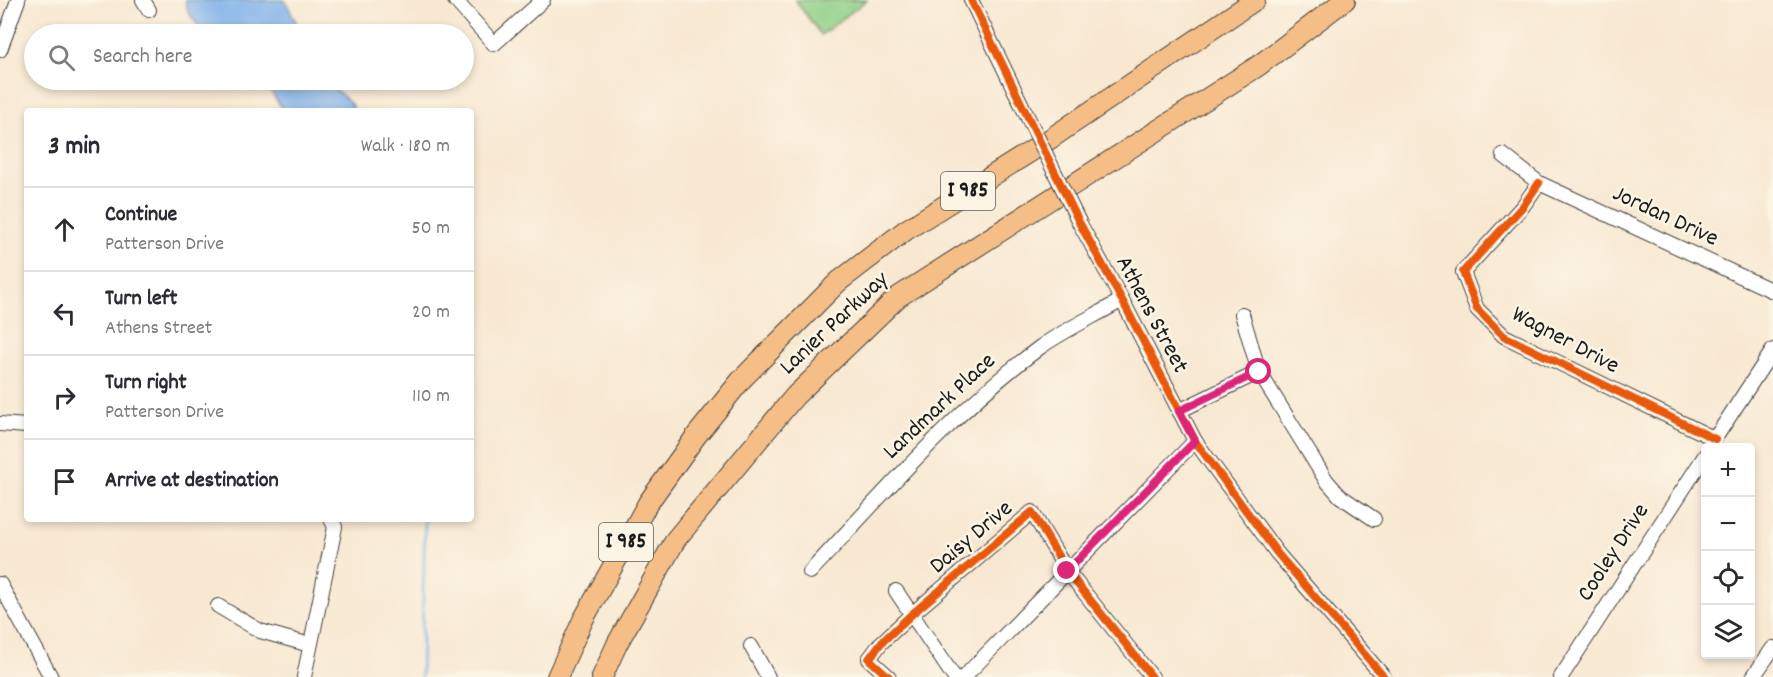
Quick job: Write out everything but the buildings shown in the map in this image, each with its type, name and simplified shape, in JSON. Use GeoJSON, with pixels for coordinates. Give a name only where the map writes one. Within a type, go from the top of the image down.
{"type":"FeatureCollection","features":[{"type":"Feature","properties":{"kind":"highway","name":"Lanier Parkway"},"geometry":{"type":"LineString","coordinates":[[557,677],[583,620],[648,503],[696,436],[742,379],[838,282],[906,230],[1041,145],[1255,0]]}},
{"type":"Feature","properties":{"kind":"highway","name":"Lanier Parkway"},"geometry":{"type":"LineString","coordinates":[[602,677],[617,644],[676,539],[795,396],[898,297],[1258,66],[1345,0]]}},
{"type":"Feature","properties":{"kind":"street"},"geometry":{"type":"LineString","coordinates":[[0,50],[18,0]]}},
{"type":"Feature","properties":{"kind":"street"},"geometry":{"type":"LineString","coordinates":[[455,0],[494,44],[543,0]]}},
{"type":"Feature","properties":{"kind":"street","name":"Athens Street"},"geometry":{"type":"LineString","coordinates":[[971,0],[1080,224],[1195,441],[1277,553],[1378,675]]}},
{"type":"Feature","properties":{"kind":"street","name":"Jordan Drive"},"geometry":{"type":"LineString","coordinates":[[1503,155],[1539,183],[1773,291]]}},
{"type":"Feature","properties":{"kind":"street","name":"Wagner Drive"},"geometry":{"type":"LineString","coordinates":[[1539,183],[1523,206],[1463,272],[1477,309],[1504,336],[1712,443]]}},
{"type":"Feature","properties":{"kind":"street","name":"Landmark Place"},"geometry":{"type":"LineString","coordinates":[[810,572],[914,461],[980,395],[1041,347],[1122,300]]}},
{"type":"Feature","properties":{"kind":"street"},"geometry":{"type":"LineString","coordinates":[[1242,314],[1259,372],[1326,480],[1340,496],[1374,519]]}},
{"type":"Feature","properties":{"kind":"street"},"geometry":{"type":"LineString","coordinates":[[1712,443],[1773,350]]}},
{"type":"Feature","properties":{"kind":"street"},"geometry":{"type":"LineString","coordinates":[[1179,411],[1259,372]]}},
{"type":"Feature","properties":{"kind":"street"},"geometry":{"type":"LineString","coordinates":[[0,424],[24,426]]}},
{"type":"Feature","properties":{"kind":"street"},"geometry":{"type":"LineString","coordinates":[[964,677],[1195,441]]}},
{"type":"Feature","properties":{"kind":"street","name":"Cooley Drive"},"geometry":{"type":"LineString","coordinates":[[1561,677],[1701,462]]}},
{"type":"Feature","properties":{"kind":"street","name":"Daisy Drive"},"geometry":{"type":"LineString","coordinates":[[912,614],[1032,512],[1067,571]]}},
{"type":"Feature","properties":{"kind":"street"},"geometry":{"type":"LineString","coordinates":[[304,677],[335,527],[332,522]]}},
{"type":"Feature","properties":{"kind":"street"},"geometry":{"type":"LineString","coordinates":[[1067,571],[1152,677]]}},
{"type":"Feature","properties":{"kind":"street"},"geometry":{"type":"LineString","coordinates":[[0,584],[51,677]]}},
{"type":"Feature","properties":{"kind":"street"},"geometry":{"type":"LineString","coordinates":[[896,591],[954,677]]}},
{"type":"Feature","properties":{"kind":"street"},"geometry":{"type":"LineString","coordinates":[[218,606],[260,631],[310,645]]}},
{"type":"Feature","properties":{"kind":"street"},"geometry":{"type":"LineString","coordinates":[[890,677],[869,659],[881,643],[912,614]]}},
{"type":"Feature","properties":{"kind":"street"},"geometry":{"type":"LineString","coordinates":[[751,646],[768,677]]}},
{"type":"Feature","properties":{"kind":"street"},"geometry":{"type":"LineString","coordinates":[[1753,677],[1773,648]]}},
{"type":"Feature","properties":{"kind":"green space"},"geometry":{"type":"Polygon","coordinates":[[[795,0],[867,0],[821,35],[795,0]]]}},
{"type":"Feature","properties":{"kind":"water"},"geometry":{"type":"Polygon","coordinates":[[[185,0],[285,0],[297,24],[197,24],[188,12],[185,0]]]}},
{"type":"Feature","properties":{"kind":"water"},"geometry":{"type":"Polygon","coordinates":[[[268,90],[336,90],[353,108],[282,108],[268,90]]]}},
{"type":"Feature","properties":{"kind":"waterway"},"geometry":{"type":"LineString","coordinates":[[421,677],[425,522]]}},
{"type":"Feature","properties":{"kind":"cycle path"},"geometry":{"type":"LineString","coordinates":[[971,0],[1080,224],[1195,441],[1277,553],[1384,677]]}},
{"type":"Feature","properties":{"kind":"cycle path"},"geometry":{"type":"LineString","coordinates":[[1539,183],[1523,206],[1463,272],[1477,309],[1504,336],[1715,439]]}},
{"type":"Feature","properties":{"kind":"cycle path"},"geometry":{"type":"LineString","coordinates":[[889,677],[869,659],[881,643],[1032,512],[1067,571],[1152,677]]}},
{"type":"Feature","properties":{"kind":"route"},"geometry":{"type":"LineString","coordinates":[[1067,571],[1195,441],[1179,411],[1259,372]]}}]}
